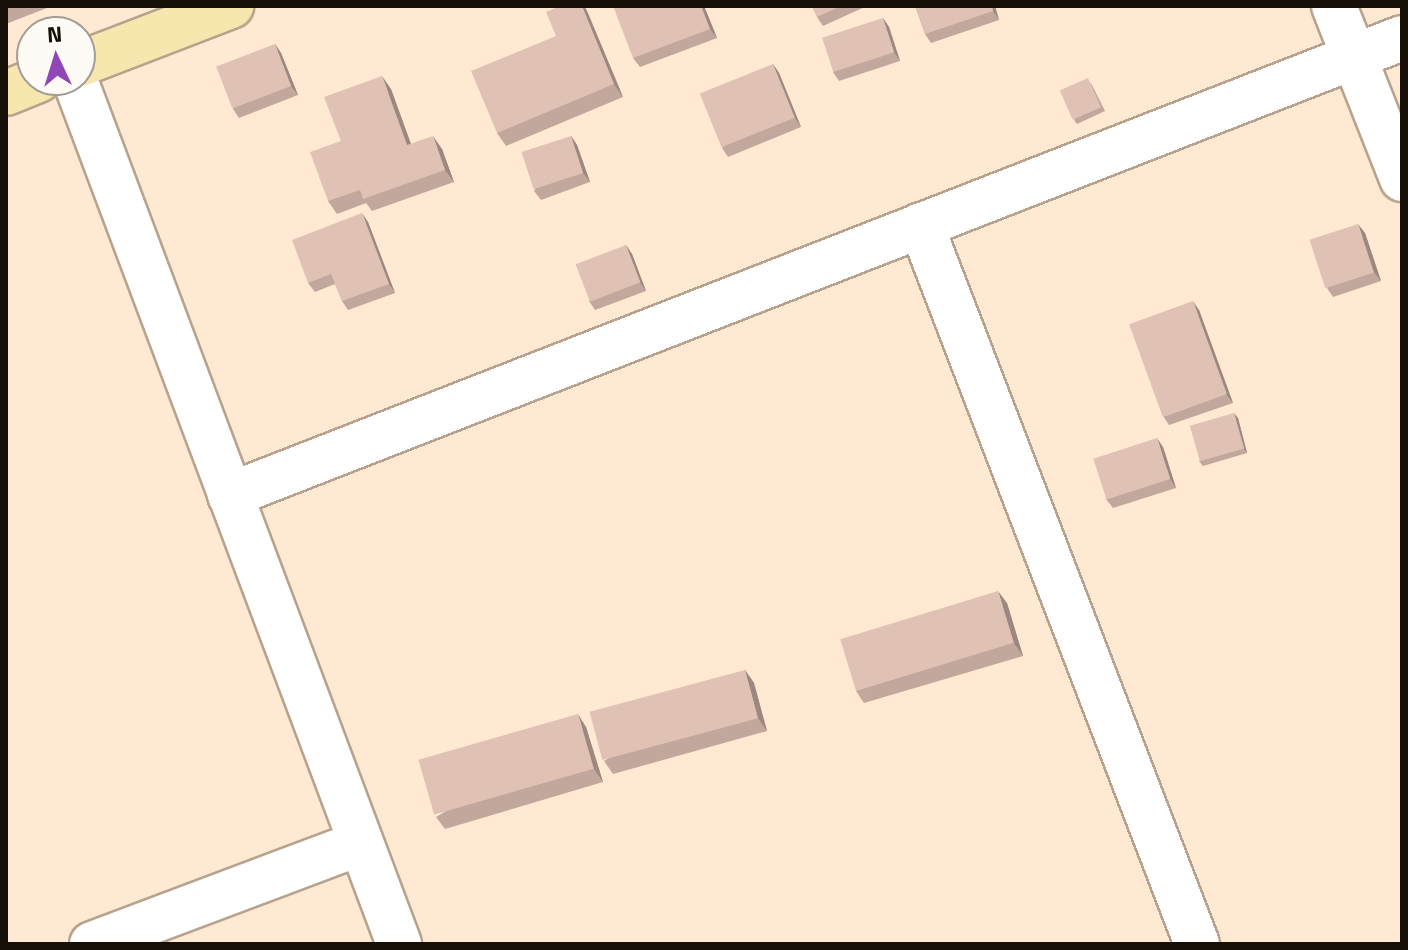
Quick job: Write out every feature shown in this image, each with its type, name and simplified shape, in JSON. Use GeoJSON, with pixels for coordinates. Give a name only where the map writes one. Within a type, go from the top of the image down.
{"type":"FeatureCollection","features":[{"type":"Feature","properties":{"kind":"main road"},"geometry":{"type":"LineString","coordinates":[[96,58],[231,6]]}},
{"type":"Feature","properties":{"kind":"street"},"geometry":{"type":"LineString","coordinates":[[1334,6],[1402,179]]}},
{"type":"Feature","properties":{"kind":"street"},"geometry":{"type":"LineString","coordinates":[[230,495],[1402,38]]}},
{"type":"Feature","properties":{"kind":"street"},"geometry":{"type":"LineString","coordinates":[[81,96],[399,944]]}},
{"type":"Feature","properties":{"kind":"street"},"geometry":{"type":"LineString","coordinates":[[921,225],[1197,944]]}},
{"type":"Feature","properties":{"kind":"street"},"geometry":{"type":"LineString","coordinates":[[92,944],[361,843]]}},
{"type":"Feature","properties":{"kind":"building"},"geometry":{"type":"Polygon","coordinates":[[[560,6],[582,6],[614,84],[497,133],[471,71],[556,36],[546,12],[560,6]]]}},
{"type":"Feature","properties":{"kind":"building"},"geometry":{"type":"Polygon","coordinates":[[[613,6],[701,6],[710,29],[633,58],[613,6]]]}},
{"type":"Feature","properties":{"kind":"building"},"geometry":{"type":"Polygon","coordinates":[[[812,6],[841,6],[817,17],[812,6]]]}},
{"type":"Feature","properties":{"kind":"building"},"geometry":{"type":"Polygon","coordinates":[[[915,6],[992,6],[993,11],[925,34],[915,6]]]}},
{"type":"Feature","properties":{"kind":"building"},"geometry":{"type":"Polygon","coordinates":[[[883,18],[894,52],[833,72],[822,38],[883,18]]]}},
{"type":"Feature","properties":{"kind":"building"},"geometry":{"type":"Polygon","coordinates":[[[275,44],[291,86],[232,109],[216,67],[275,44]]]}},
{"type":"Feature","properties":{"kind":"building"},"geometry":{"type":"Polygon","coordinates":[[[773,64],[795,118],[721,147],[700,94],[773,64]]]}},
{"type":"Feature","properties":{"kind":"building"},"geometry":{"type":"Polygon","coordinates":[[[382,76],[407,145],[433,136],[445,170],[363,199],[360,190],[328,201],[310,152],[341,141],[324,97],[382,76]]]}},
{"type":"Feature","properties":{"kind":"building"},"geometry":{"type":"Polygon","coordinates":[[[1088,78],[1101,107],[1073,120],[1060,91],[1088,78]]]}},
{"type":"Feature","properties":{"kind":"building"},"geometry":{"type":"Polygon","coordinates":[[[571,136],[583,173],[534,189],[522,152],[571,136]]]}},
{"type":"Feature","properties":{"kind":"building"},"geometry":{"type":"Polygon","coordinates":[[[362,213],[389,284],[342,301],[331,274],[308,283],[292,240],[362,213]]]}},
{"type":"Feature","properties":{"kind":"building"},"geometry":{"type":"Polygon","coordinates":[[[1358,224],[1374,273],[1325,288],[1309,240],[1358,224]]]}},
{"type":"Feature","properties":{"kind":"building"},"geometry":{"type":"Polygon","coordinates":[[[626,245],[640,282],[590,302],[576,264],[626,245]]]}},
{"type":"Feature","properties":{"kind":"building"},"geometry":{"type":"Polygon","coordinates":[[[1193,301],[1227,394],[1163,417],[1129,324],[1193,301]]]}},
{"type":"Feature","properties":{"kind":"building"},"geometry":{"type":"Polygon","coordinates":[[[1234,413],[1244,449],[1200,461],[1190,426],[1234,413]]]}},
{"type":"Feature","properties":{"kind":"building"},"geometry":{"type":"Polygon","coordinates":[[[1157,438],[1170,479],[1107,500],[1093,459],[1157,438]]]}},
{"type":"Feature","properties":{"kind":"building"},"geometry":{"type":"Polygon","coordinates":[[[998,591],[1014,643],[856,691],[840,639],[998,591]]]}},
{"type":"Feature","properties":{"kind":"building"},"geometry":{"type":"Polygon","coordinates":[[[745,670],[758,718],[602,760],[589,712],[745,670]]]}},
{"type":"Feature","properties":{"kind":"building"},"geometry":{"type":"Polygon","coordinates":[[[578,714],[594,769],[434,815],[418,760],[578,714]]]}}]}
